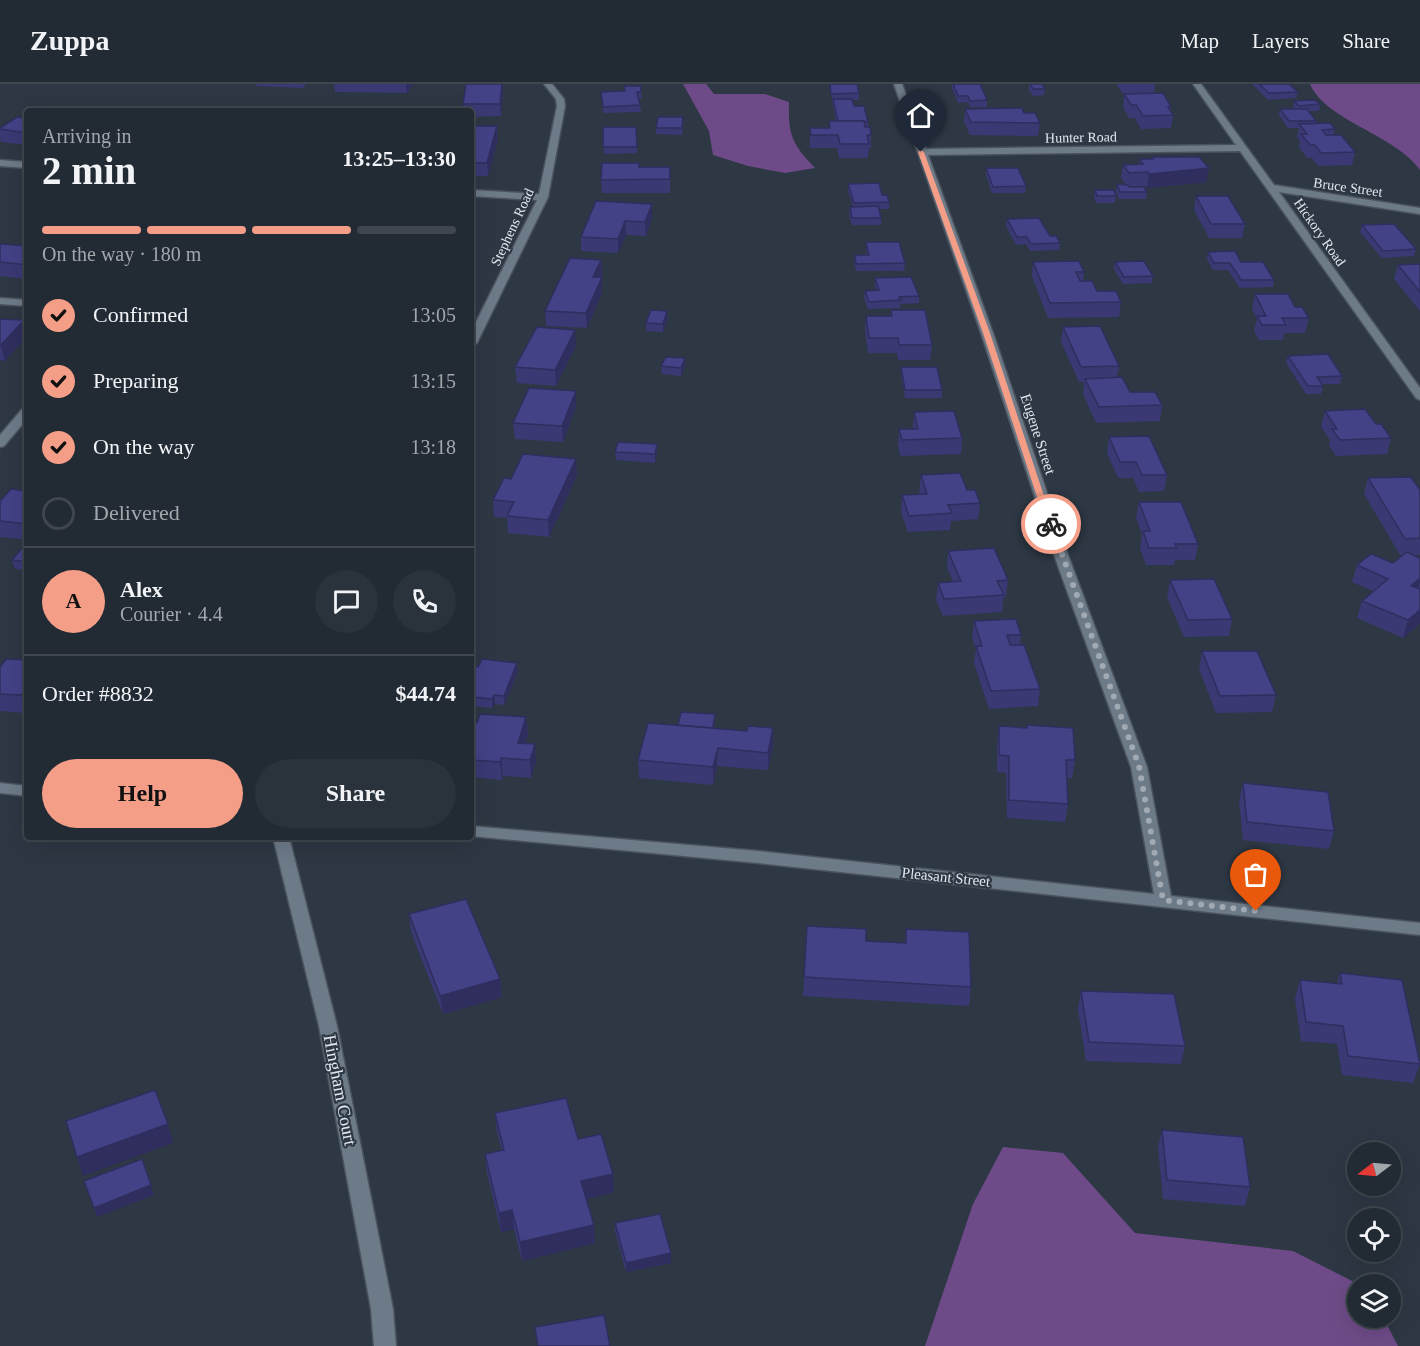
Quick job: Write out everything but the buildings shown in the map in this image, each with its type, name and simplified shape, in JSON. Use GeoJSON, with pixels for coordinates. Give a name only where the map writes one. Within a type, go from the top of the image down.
{"type":"FeatureCollection","features":[{"type":"Feature","properties":{"kind":"street","name":"Stephens Road"},"geometry":{"type":"LineString","coordinates":[[474,335],[543,197],[561,106],[560,99],[548,84]]}},
{"type":"Feature","properties":{"kind":"street","name":"Eugene Street"},"geometry":{"type":"LineString","coordinates":[[898,84],[987,333],[1061,555],[1139,766],[1163,900]]}},
{"type":"Feature","properties":{"kind":"street","name":"Hickory Road"},"geometry":{"type":"LineString","coordinates":[[1197,84],[1420,396]]}},
{"type":"Feature","properties":{"kind":"street","name":"Hunter Road"},"geometry":{"type":"LineString","coordinates":[[921,152],[1242,148]]}},
{"type":"Feature","properties":{"kind":"street"},"geometry":{"type":"LineString","coordinates":[[0,163],[24,165]]}},
{"type":"Feature","properties":{"kind":"street","name":"Bruce Street"},"geometry":{"type":"LineString","coordinates":[[1273,188],[1420,211]]}},
{"type":"Feature","properties":{"kind":"street"},"geometry":{"type":"LineString","coordinates":[[474,193],[543,197]]}},
{"type":"Feature","properties":{"kind":"street"},"geometry":{"type":"LineString","coordinates":[[0,301],[24,303]]}},
{"type":"Feature","properties":{"kind":"street"},"geometry":{"type":"LineString","coordinates":[[0,443],[24,415]]}},
{"type":"Feature","properties":{"kind":"street"},"geometry":{"type":"LineString","coordinates":[[0,788],[24,791]]}},
{"type":"Feature","properties":{"kind":"street","name":"Pleasant Street"},"geometry":{"type":"LineString","coordinates":[[474,831],[758,857],[1420,929]]}},
{"type":"Feature","properties":{"kind":"street","name":"Hingham Court"},"geometry":{"type":"LineString","coordinates":[[282,840],[328,1026],[382,1309],[385,1346]]}},
{"type":"Feature","properties":{"kind":"shaded area"},"geometry":{"type":"Polygon","coordinates":[[[683,84],[706,84],[714,94],[765,94],[789,102],[789,123],[793,138],[801,152],[815,168],[785,173],[748,166],[713,155],[709,131],[683,84]]]}},
{"type":"Feature","properties":{"kind":"shaded area"},"geometry":{"type":"Polygon","coordinates":[[[1310,84],[1420,84],[1420,170],[1395,147],[1331,108],[1318,97],[1310,84]]]}},
{"type":"Feature","properties":{"kind":"shaded area"},"geometry":{"type":"Polygon","coordinates":[[[1003,1147],[1063,1153],[1135,1233],[1293,1251],[1347,1278],[1347,1328],[1389,1328],[1398,1346],[925,1346],[973,1204],[1003,1147]]]}},
{"type":"Feature","properties":{"kind":"way so far"},"geometry":{"type":"LineString","coordinates":[[1051,524],[1139,766],[1163,900],[1256,911]]}},
{"type":"Feature","properties":{"kind":"route"},"geometry":{"type":"LineString","coordinates":[[921,152],[987,333],[1051,524]]}}]}
